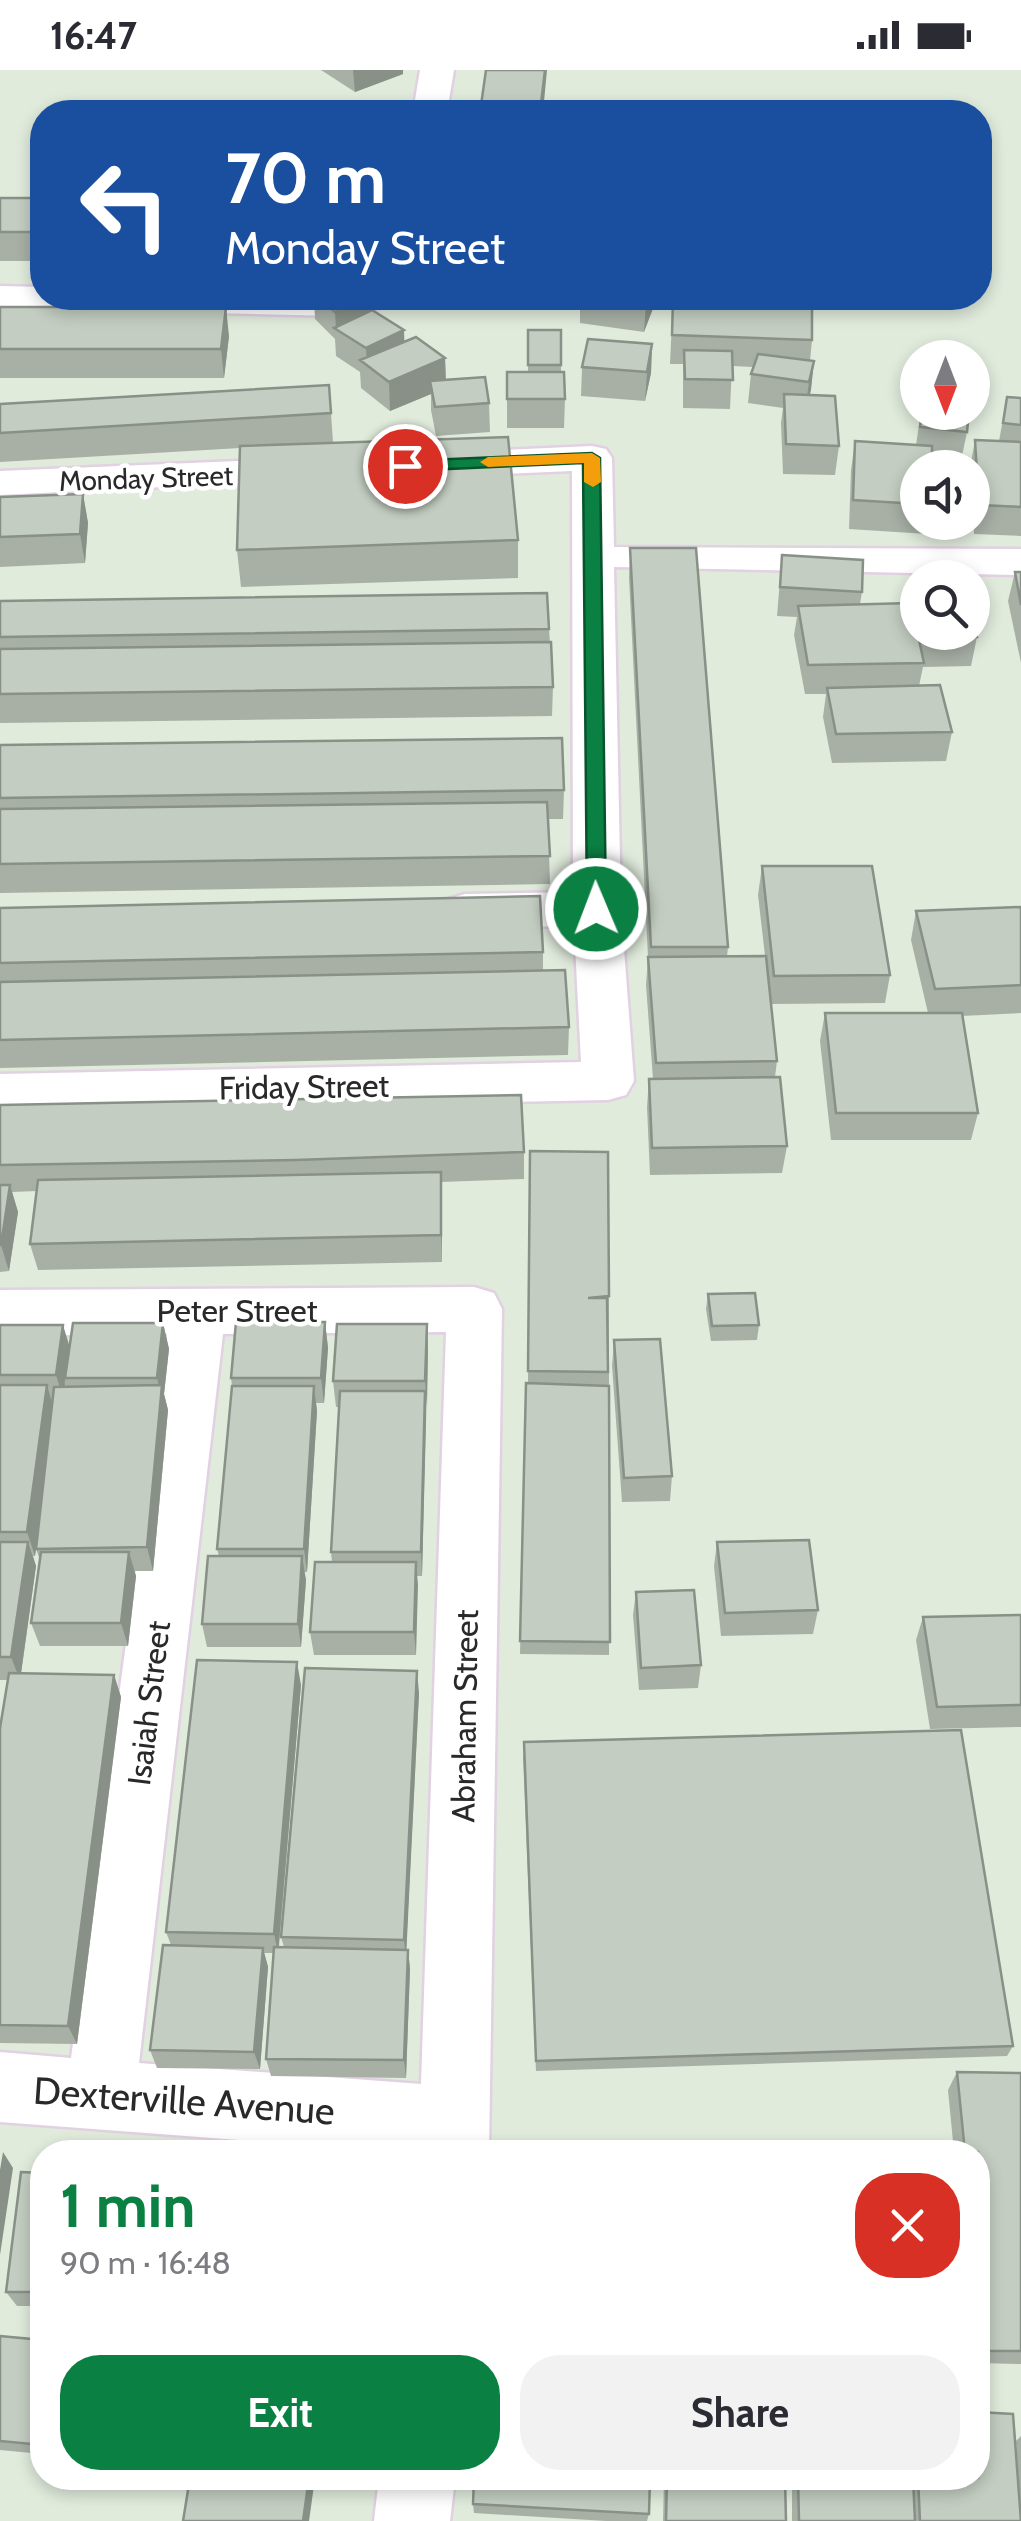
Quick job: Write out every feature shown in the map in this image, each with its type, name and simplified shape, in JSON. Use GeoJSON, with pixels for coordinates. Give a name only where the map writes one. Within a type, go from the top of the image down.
{"type":"FeatureCollection","features":[{"type":"Feature","properties":{"kind":"street"},"geometry":{"type":"LineString","coordinates":[[432,100],[437,70]]}},
{"type":"Feature","properties":{"kind":"street"},"geometry":{"type":"LineString","coordinates":[[0,297],[30,298]]}},
{"type":"Feature","properties":{"kind":"street","name":"Monday Street"},"geometry":{"type":"LineString","coordinates":[[0,484],[592,458],[595,557]]}},
{"type":"Feature","properties":{"kind":"street"},"geometry":{"type":"LineString","coordinates":[[418,911],[596,909],[574,740],[575,605],[595,557],[1021,562]]}},
{"type":"Feature","properties":{"kind":"street","name":"Friday Street"},"geometry":{"type":"LineString","coordinates":[[0,1093],[608,1081],[596,909]]}},
{"type":"Feature","properties":{"kind":"street","name":"Peter Street"},"geometry":{"type":"LineString","coordinates":[[0,1313],[474,1309]]}},
{"type":"Feature","properties":{"kind":"street","name":"Abraham Street"},"geometry":{"type":"LineString","coordinates":[[456,2137],[474,1309]]}},
{"type":"Feature","properties":{"kind":"street","name":"Isaiah Street"},"geometry":{"type":"LineString","coordinates":[[101,2095],[198,1311]]}},
{"type":"Feature","properties":{"kind":"street","name":"Dexterville Avenue"},"geometry":{"type":"LineString","coordinates":[[0,2087],[101,2095],[456,2137]]}},
{"type":"Feature","properties":{"kind":"street"},"geometry":{"type":"LineString","coordinates":[[412,2521],[416,2490]]}},
{"type":"Feature","properties":{"kind":"building"},"geometry":{"type":"Polygon","coordinates":[[[486,70],[545,70],[541,100],[482,100],[486,70]]]}},
{"type":"Feature","properties":{"kind":"building"},"geometry":{"type":"Polygon","coordinates":[[[0,198],[30,198],[30,232],[0,232],[0,198]]]}},
{"type":"Feature","properties":{"kind":"building"},"geometry":{"type":"Polygon","coordinates":[[[0,307],[226,310],[221,349],[0,349],[0,307]]]}},
{"type":"Feature","properties":{"kind":"building"},"geometry":{"type":"Polygon","coordinates":[[[372,310],[404,330],[366,348],[334,328],[372,310]]]}},
{"type":"Feature","properties":{"kind":"building"},"geometry":{"type":"Polygon","coordinates":[[[673,310],[812,310],[812,340],[672,335],[673,310]]]}},
{"type":"Feature","properties":{"kind":"building"},"geometry":{"type":"Polygon","coordinates":[[[528,330],[561,330],[561,365],[528,365],[528,330]]]}},
{"type":"Feature","properties":{"kind":"building"},"geometry":{"type":"Polygon","coordinates":[[[416,337],[445,358],[389,382],[360,360],[416,337]]]}},
{"type":"Feature","properties":{"kind":"building"},"geometry":{"type":"Polygon","coordinates":[[[588,339],[652,344],[647,372],[582,367],[588,339]]]}},
{"type":"Feature","properties":{"kind":"building"},"geometry":{"type":"Polygon","coordinates":[[[684,350],[732,351],[733,380],[685,379],[684,350]]]}},
{"type":"Feature","properties":{"kind":"building"},"geometry":{"type":"Polygon","coordinates":[[[758,354],[814,361],[809,382],[751,374],[758,354]]]}},
{"type":"Feature","properties":{"kind":"building"},"geometry":{"type":"Polygon","coordinates":[[[507,372],[564,372],[565,399],[507,399],[507,372]]]}},
{"type":"Feature","properties":{"kind":"building"},"geometry":{"type":"Polygon","coordinates":[[[485,377],[489,403],[435,407],[430,381],[485,377]]]}},
{"type":"Feature","properties":{"kind":"building"},"geometry":{"type":"Polygon","coordinates":[[[329,385],[331,413],[0,433],[0,404],[329,385]]]}},
{"type":"Feature","properties":{"kind":"building"},"geometry":{"type":"Polygon","coordinates":[[[784,394],[835,396],[839,446],[786,444],[784,394]]]}},
{"type":"Feature","properties":{"kind":"building"},"geometry":{"type":"Polygon","coordinates":[[[1007,397],[1021,398],[1021,425],[1003,423],[1007,397]]]}},
{"type":"Feature","properties":{"kind":"building"},"geometry":{"type":"Polygon","coordinates":[[[508,437],[518,540],[237,550],[240,446],[508,437]]]}},
{"type":"Feature","properties":{"kind":"building"},"geometry":{"type":"Polygon","coordinates":[[[975,440],[1021,442],[1021,507],[990,506],[990,450],[976,450],[975,440]]]}},
{"type":"Feature","properties":{"kind":"building"},"geometry":{"type":"Polygon","coordinates":[[[855,441],[932,446],[932,450],[900,450],[900,503],[853,500],[855,441]]]}},
{"type":"Feature","properties":{"kind":"building"},"geometry":{"type":"Polygon","coordinates":[[[83,494],[80,534],[0,537],[0,497],[83,494]]]}},
{"type":"Feature","properties":{"kind":"building"},"geometry":{"type":"Polygon","coordinates":[[[630,548],[696,548],[728,947],[651,947],[630,548]]]}},
{"type":"Feature","properties":{"kind":"building"},"geometry":{"type":"Polygon","coordinates":[[[782,555],[863,560],[862,592],[780,587],[782,555]]]}},
{"type":"Feature","properties":{"kind":"building"},"geometry":{"type":"Polygon","coordinates":[[[1015,572],[1021,572],[1021,605],[1015,572]]]}},
{"type":"Feature","properties":{"kind":"building"},"geometry":{"type":"Polygon","coordinates":[[[547,593],[549,629],[0,637],[0,601],[547,593]]]}},
{"type":"Feature","properties":{"kind":"building"},"geometry":{"type":"Polygon","coordinates":[[[900,603],[900,650],[921,650],[924,663],[808,665],[798,606],[900,603]]]}},
{"type":"Feature","properties":{"kind":"building"},"geometry":{"type":"Polygon","coordinates":[[[551,642],[553,687],[0,694],[0,649],[551,642]]]}},
{"type":"Feature","properties":{"kind":"building"},"geometry":{"type":"Polygon","coordinates":[[[940,685],[952,732],[836,734],[827,688],[940,685]]]}},
{"type":"Feature","properties":{"kind":"building"},"geometry":{"type":"Polygon","coordinates":[[[562,738],[564,790],[0,798],[0,745],[562,738]]]}},
{"type":"Feature","properties":{"kind":"building"},"geometry":{"type":"Polygon","coordinates":[[[547,802],[550,856],[0,864],[0,809],[547,802]]]}},
{"type":"Feature","properties":{"kind":"building"},"geometry":{"type":"Polygon","coordinates":[[[762,866],[872,866],[890,975],[774,976],[762,866]]]}},
{"type":"Feature","properties":{"kind":"building"},"geometry":{"type":"Polygon","coordinates":[[[540,896],[543,952],[0,963],[0,908],[540,896]]]}},
{"type":"Feature","properties":{"kind":"building"},"geometry":{"type":"Polygon","coordinates":[[[1021,907],[1021,985],[935,989],[916,911],[1021,907]]]}},
{"type":"Feature","properties":{"kind":"building"},"geometry":{"type":"Polygon","coordinates":[[[766,956],[777,1061],[656,1063],[648,957],[766,956]]]}},
{"type":"Feature","properties":{"kind":"building"},"geometry":{"type":"Polygon","coordinates":[[[565,970],[569,1027],[0,1040],[0,982],[565,970]]]}},
{"type":"Feature","properties":{"kind":"building"},"geometry":{"type":"Polygon","coordinates":[[[825,1013],[962,1013],[978,1113],[836,1113],[825,1013]]]}},
{"type":"Feature","properties":{"kind":"building"},"geometry":{"type":"Polygon","coordinates":[[[780,1077],[787,1146],[652,1148],[649,1079],[780,1077]]]}},
{"type":"Feature","properties":{"kind":"building"},"geometry":{"type":"Polygon","coordinates":[[[521,1095],[524,1152],[0,1165],[0,1105],[521,1095]]]}},
{"type":"Feature","properties":{"kind":"building"},"geometry":{"type":"Polygon","coordinates":[[[530,1151],[608,1152],[609,1296],[588,1298],[607,1298],[608,1372],[528,1371],[530,1151]]]}},
{"type":"Feature","properties":{"kind":"building"},"geometry":{"type":"Polygon","coordinates":[[[441,1172],[441,1235],[30,1244],[38,1180],[441,1172]]]}},
{"type":"Feature","properties":{"kind":"building"},"geometry":{"type":"Polygon","coordinates":[[[0,1185],[10,1185],[1,1245],[0,1245],[0,1185]]]}},
{"type":"Feature","properties":{"kind":"building"},"geometry":{"type":"Polygon","coordinates":[[[755,1293],[759,1325],[712,1326],[708,1294],[755,1293]]]}},
{"type":"Feature","properties":{"kind":"building"},"geometry":{"type":"Polygon","coordinates":[[[236,1322],[325,1322],[321,1378],[231,1378],[236,1322]]]}},
{"type":"Feature","properties":{"kind":"building"},"geometry":{"type":"Polygon","coordinates":[[[73,1323],[163,1323],[157,1378],[65,1378],[73,1323]]]}},
{"type":"Feature","properties":{"kind":"building"},"geometry":{"type":"Polygon","coordinates":[[[337,1324],[427,1324],[425,1381],[333,1381],[337,1324]]]}},
{"type":"Feature","properties":{"kind":"building"},"geometry":{"type":"Polygon","coordinates":[[[0,1325],[63,1325],[56,1375],[0,1375],[0,1325]]]}},
{"type":"Feature","properties":{"kind":"building"},"geometry":{"type":"Polygon","coordinates":[[[660,1339],[672,1476],[624,1478],[614,1340],[660,1339]]]}},
{"type":"Feature","properties":{"kind":"building"},"geometry":{"type":"Polygon","coordinates":[[[526,1383],[609,1386],[610,1642],[520,1641],[526,1383]]]}},
{"type":"Feature","properties":{"kind":"building"},"geometry":{"type":"Polygon","coordinates":[[[0,1385],[47,1385],[27,1532],[0,1532],[0,1385]]]}},
{"type":"Feature","properties":{"kind":"building"},"geometry":{"type":"Polygon","coordinates":[[[162,1385],[147,1547],[36,1549],[54,1387],[162,1385]]]}},
{"type":"Feature","properties":{"kind":"building"},"geometry":{"type":"Polygon","coordinates":[[[232,1386],[314,1386],[304,1549],[217,1549],[232,1386]]]}},
{"type":"Feature","properties":{"kind":"building"},"geometry":{"type":"Polygon","coordinates":[[[340,1391],[425,1391],[421,1552],[331,1552],[340,1391]]]}},
{"type":"Feature","properties":{"kind":"building"},"geometry":{"type":"Polygon","coordinates":[[[809,1540],[818,1610],[725,1613],[717,1542],[809,1540]]]}},
{"type":"Feature","properties":{"kind":"building"},"geometry":{"type":"Polygon","coordinates":[[[0,1542],[28,1542],[11,1657],[0,1657],[0,1542]]]}},
{"type":"Feature","properties":{"kind":"building"},"geometry":{"type":"Polygon","coordinates":[[[41,1552],[129,1552],[121,1623],[31,1623],[41,1552]]]}},
{"type":"Feature","properties":{"kind":"building"},"geometry":{"type":"Polygon","coordinates":[[[208,1556],[302,1556],[298,1624],[202,1624],[208,1556]]]}},
{"type":"Feature","properties":{"kind":"building"},"geometry":{"type":"Polygon","coordinates":[[[315,1562],[416,1562],[414,1632],[310,1632],[315,1562]]]}},
{"type":"Feature","properties":{"kind":"building"},"geometry":{"type":"Polygon","coordinates":[[[694,1590],[701,1665],[641,1668],[636,1592],[694,1590]]]}},
{"type":"Feature","properties":{"kind":"building"},"geometry":{"type":"Polygon","coordinates":[[[1021,1615],[1021,1705],[937,1707],[923,1617],[1021,1615]]]}},
{"type":"Feature","properties":{"kind":"building"},"geometry":{"type":"Polygon","coordinates":[[[197,1660],[297,1662],[274,1934],[166,1932],[197,1660]]]}},
{"type":"Feature","properties":{"kind":"building"},"geometry":{"type":"Polygon","coordinates":[[[305,1668],[417,1671],[404,1940],[281,1937],[305,1668]]]}},
{"type":"Feature","properties":{"kind":"building"},"geometry":{"type":"Polygon","coordinates":[[[9,1673],[114,1675],[68,2026],[0,2025],[0,1728],[9,1673]]]}},
{"type":"Feature","properties":{"kind":"building"},"geometry":{"type":"Polygon","coordinates":[[[961,1730],[1013,2046],[536,2061],[524,1742],[961,1730]]]}},
{"type":"Feature","properties":{"kind":"building"},"geometry":{"type":"Polygon","coordinates":[[[163,1945],[263,1948],[254,2052],[150,2050],[163,1945]]]}},
{"type":"Feature","properties":{"kind":"building"},"geometry":{"type":"Polygon","coordinates":[[[274,1947],[408,1950],[404,2060],[266,2059],[274,1947]]]}},
{"type":"Feature","properties":{"kind":"building"},"geometry":{"type":"Polygon","coordinates":[[[957,2072],[1021,2073],[1021,2351],[990,2351],[990,2140],[964,2140],[957,2072]]]}},
{"type":"Feature","properties":{"kind":"building"},"geometry":{"type":"Polygon","coordinates":[[[21,2172],[30,2172],[30,2292],[6,2292],[21,2172]]]}},
{"type":"Feature","properties":{"kind":"building"},"geometry":{"type":"Polygon","coordinates":[[[0,2336],[30,2339],[30,2444],[0,2441],[0,2336]]]}},
{"type":"Feature","properties":{"kind":"building"},"geometry":{"type":"Polygon","coordinates":[[[990,2413],[1013,2414],[1021,2521],[920,2521],[919,2490],[990,2490],[990,2413]]]}},
{"type":"Feature","properties":{"kind":"building"},"geometry":{"type":"Polygon","coordinates":[[[188,2490],[307,2490],[303,2521],[183,2521],[188,2490]]]}},
{"type":"Feature","properties":{"kind":"building"},"geometry":{"type":"Polygon","coordinates":[[[474,2490],[650,2490],[649,2514],[473,2504],[474,2490]]]}},
{"type":"Feature","properties":{"kind":"building"},"geometry":{"type":"Polygon","coordinates":[[[667,2490],[785,2490],[786,2521],[666,2521],[667,2490]]]}},
{"type":"Feature","properties":{"kind":"building"},"geometry":{"type":"Polygon","coordinates":[[[798,2490],[914,2490],[915,2521],[799,2521],[798,2490]]]}},
{"type":"Feature","properties":{"kind":"slow traffic"},"geometry":{"type":"LineString","coordinates":[[488,462],[592,458],[593,482]]}},
{"type":"Feature","properties":{"kind":"route"},"geometry":{"type":"LineString","coordinates":[[405,466],[592,458],[596,909]]}}]}
